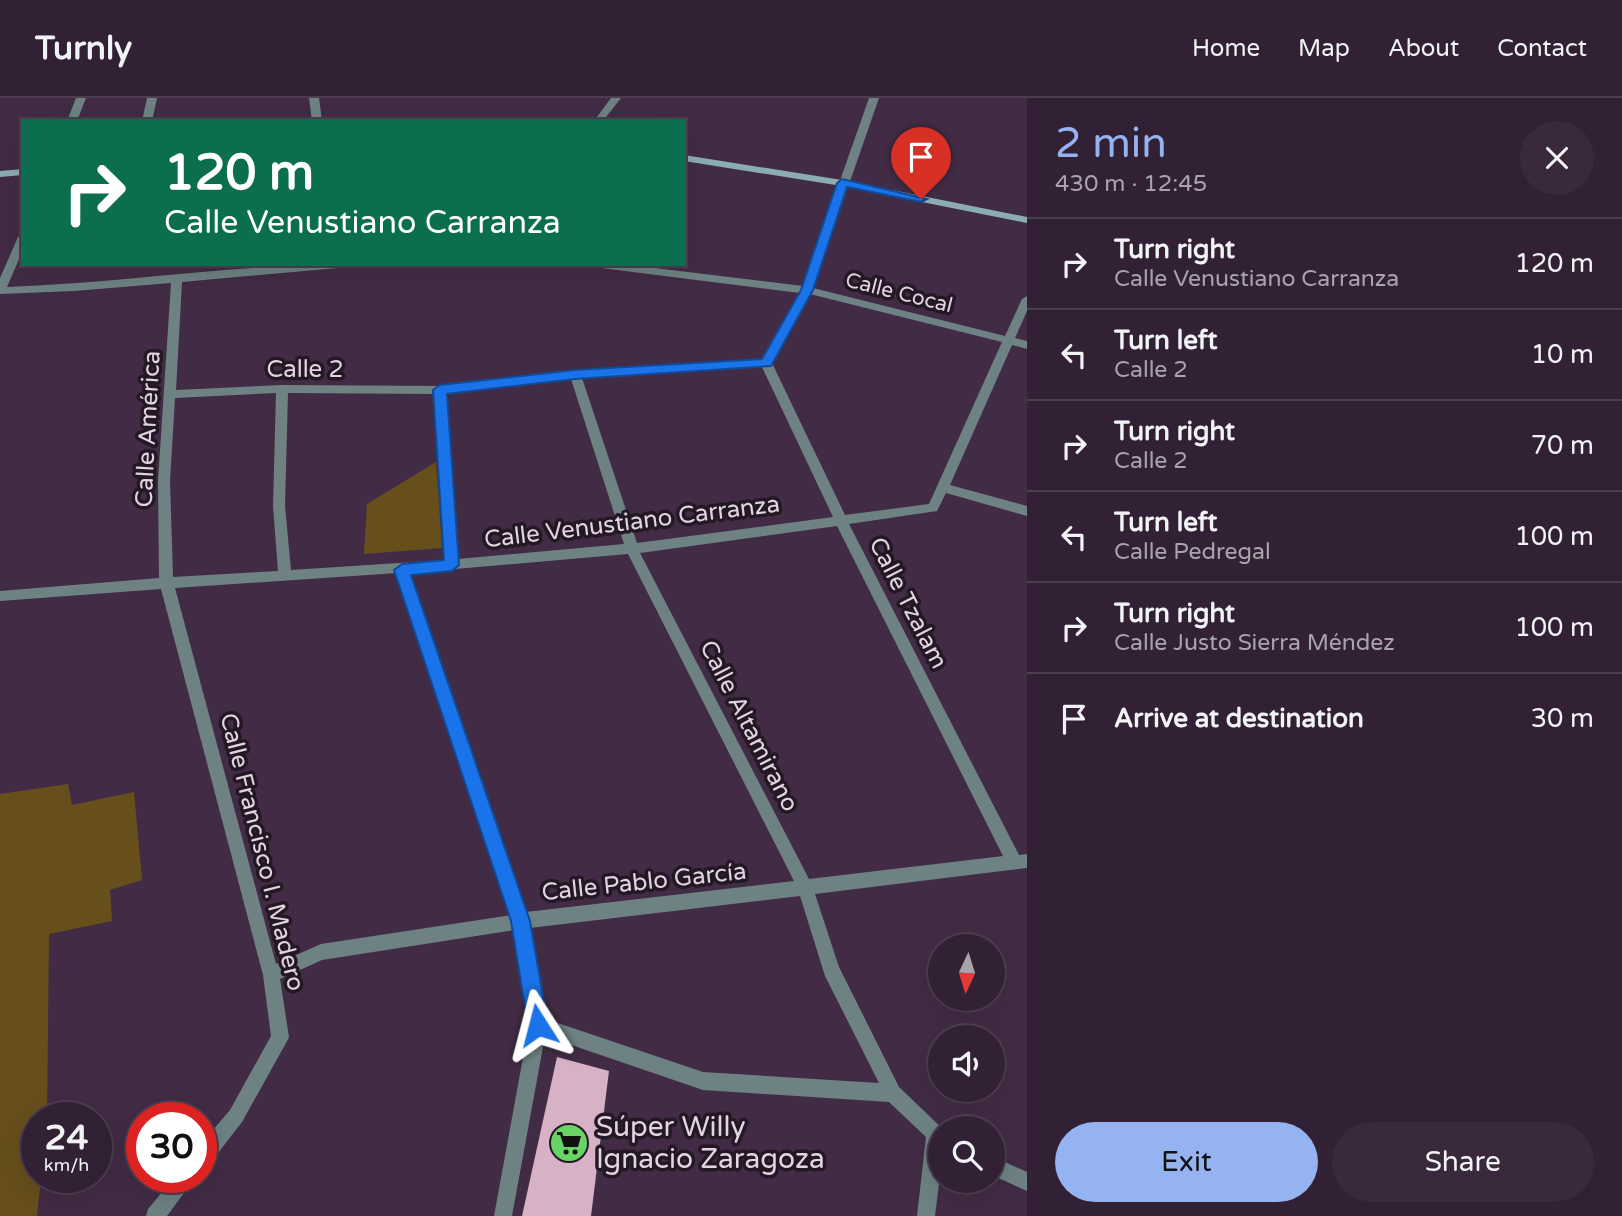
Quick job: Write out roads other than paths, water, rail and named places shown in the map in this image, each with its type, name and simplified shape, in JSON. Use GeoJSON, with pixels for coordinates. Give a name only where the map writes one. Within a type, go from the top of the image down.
{"type":"FeatureCollection","features":[{"type":"Feature","properties":{"kind":"street"},"geometry":{"type":"LineString","coordinates":[[73,119],[81,98]]}},
{"type":"Feature","properties":{"kind":"street"},"geometry":{"type":"LineString","coordinates":[[147,119],[152,98]]}},
{"type":"Feature","properties":{"kind":"street"},"geometry":{"type":"LineString","coordinates":[[314,98],[317,119]]}},
{"type":"Feature","properties":{"kind":"street"},"geometry":{"type":"LineString","coordinates":[[600,119],[616,98]]}},
{"type":"Feature","properties":{"kind":"street"},"geometry":{"type":"LineString","coordinates":[[766,363],[807,290],[842,183],[874,98]]}},
{"type":"Feature","properties":{"kind":"street"},"geometry":{"type":"LineString","coordinates":[[686,158],[842,183],[1027,220]]}},
{"type":"Feature","properties":{"kind":"street"},"geometry":{"type":"LineString","coordinates":[[0,174],[21,172]]}},
{"type":"Feature","properties":{"kind":"street"},"geometry":{"type":"LineString","coordinates":[[21,242],[0,291],[177,280],[328,266]]}},
{"type":"Feature","properties":{"kind":"street","name":"Calle Cocal"},"geometry":{"type":"LineString","coordinates":[[609,266],[807,290],[1027,345]]}},
{"type":"Feature","properties":{"kind":"street","name":"Calle América"},"geometry":{"type":"LineString","coordinates":[[166,581],[164,481],[177,280]]}},
{"type":"Feature","properties":{"kind":"street"},"geometry":{"type":"LineString","coordinates":[[1027,299],[943,488],[1027,511]]}},
{"type":"Feature","properties":{"kind":"street","name":"Calle 2"},"geometry":{"type":"LineString","coordinates":[[171,394],[282,389],[440,390],[575,375],[766,363]]}},
{"type":"Feature","properties":{"kind":"street","name":"Calle Tzalam"},"geometry":{"type":"LineString","coordinates":[[766,363],[840,519],[1021,861]]}},
{"type":"Feature","properties":{"kind":"street","name":"Calle Altamirano"},"geometry":{"type":"LineString","coordinates":[[575,375],[632,549],[806,889],[831,970],[893,1093]]}},
{"type":"Feature","properties":{"kind":"street"},"geometry":{"type":"LineString","coordinates":[[282,389],[279,506],[285,575]]}},
{"type":"Feature","properties":{"kind":"street"},"geometry":{"type":"LineString","coordinates":[[440,390],[452,565]]}},
{"type":"Feature","properties":{"kind":"street","name":"Calle Venustiano Carranza"},"geometry":{"type":"LineString","coordinates":[[0,596],[166,581],[402,570],[632,549],[933,508],[943,488]]}},
{"type":"Feature","properties":{"kind":"street"},"geometry":{"type":"LineString","coordinates":[[402,570],[521,921],[538,1025],[503,1216]]}},
{"type":"Feature","properties":{"kind":"street","name":"Calle Francisco I. Madero"},"geometry":{"type":"LineString","coordinates":[[166,581],[271,975],[280,1037],[236,1116],[217,1139]]}},
{"type":"Feature","properties":{"kind":"street","name":"Calle Pablo García"},"geometry":{"type":"LineString","coordinates":[[271,975],[321,952],[521,921],[806,889],[1021,861]]}},
{"type":"Feature","properties":{"kind":"street"},"geometry":{"type":"LineString","coordinates":[[538,1025],[703,1081],[893,1093],[928,1128]]}},
{"type":"Feature","properties":{"kind":"street"},"geometry":{"type":"LineString","coordinates":[[1005,1171],[1027,1182]]}},
{"type":"Feature","properties":{"kind":"street"},"geometry":{"type":"LineString","coordinates":[[155,1216],[174,1193]]}},
{"type":"Feature","properties":{"kind":"street"},"geometry":{"type":"LineString","coordinates":[[926,1216],[929,1193]]}},
{"type":"Feature","properties":{"kind":"place","name":"Súper Willy Ignacio Zaragoza"},"geometry":{"type":"Point","coordinates":[569,1143]}}]}
